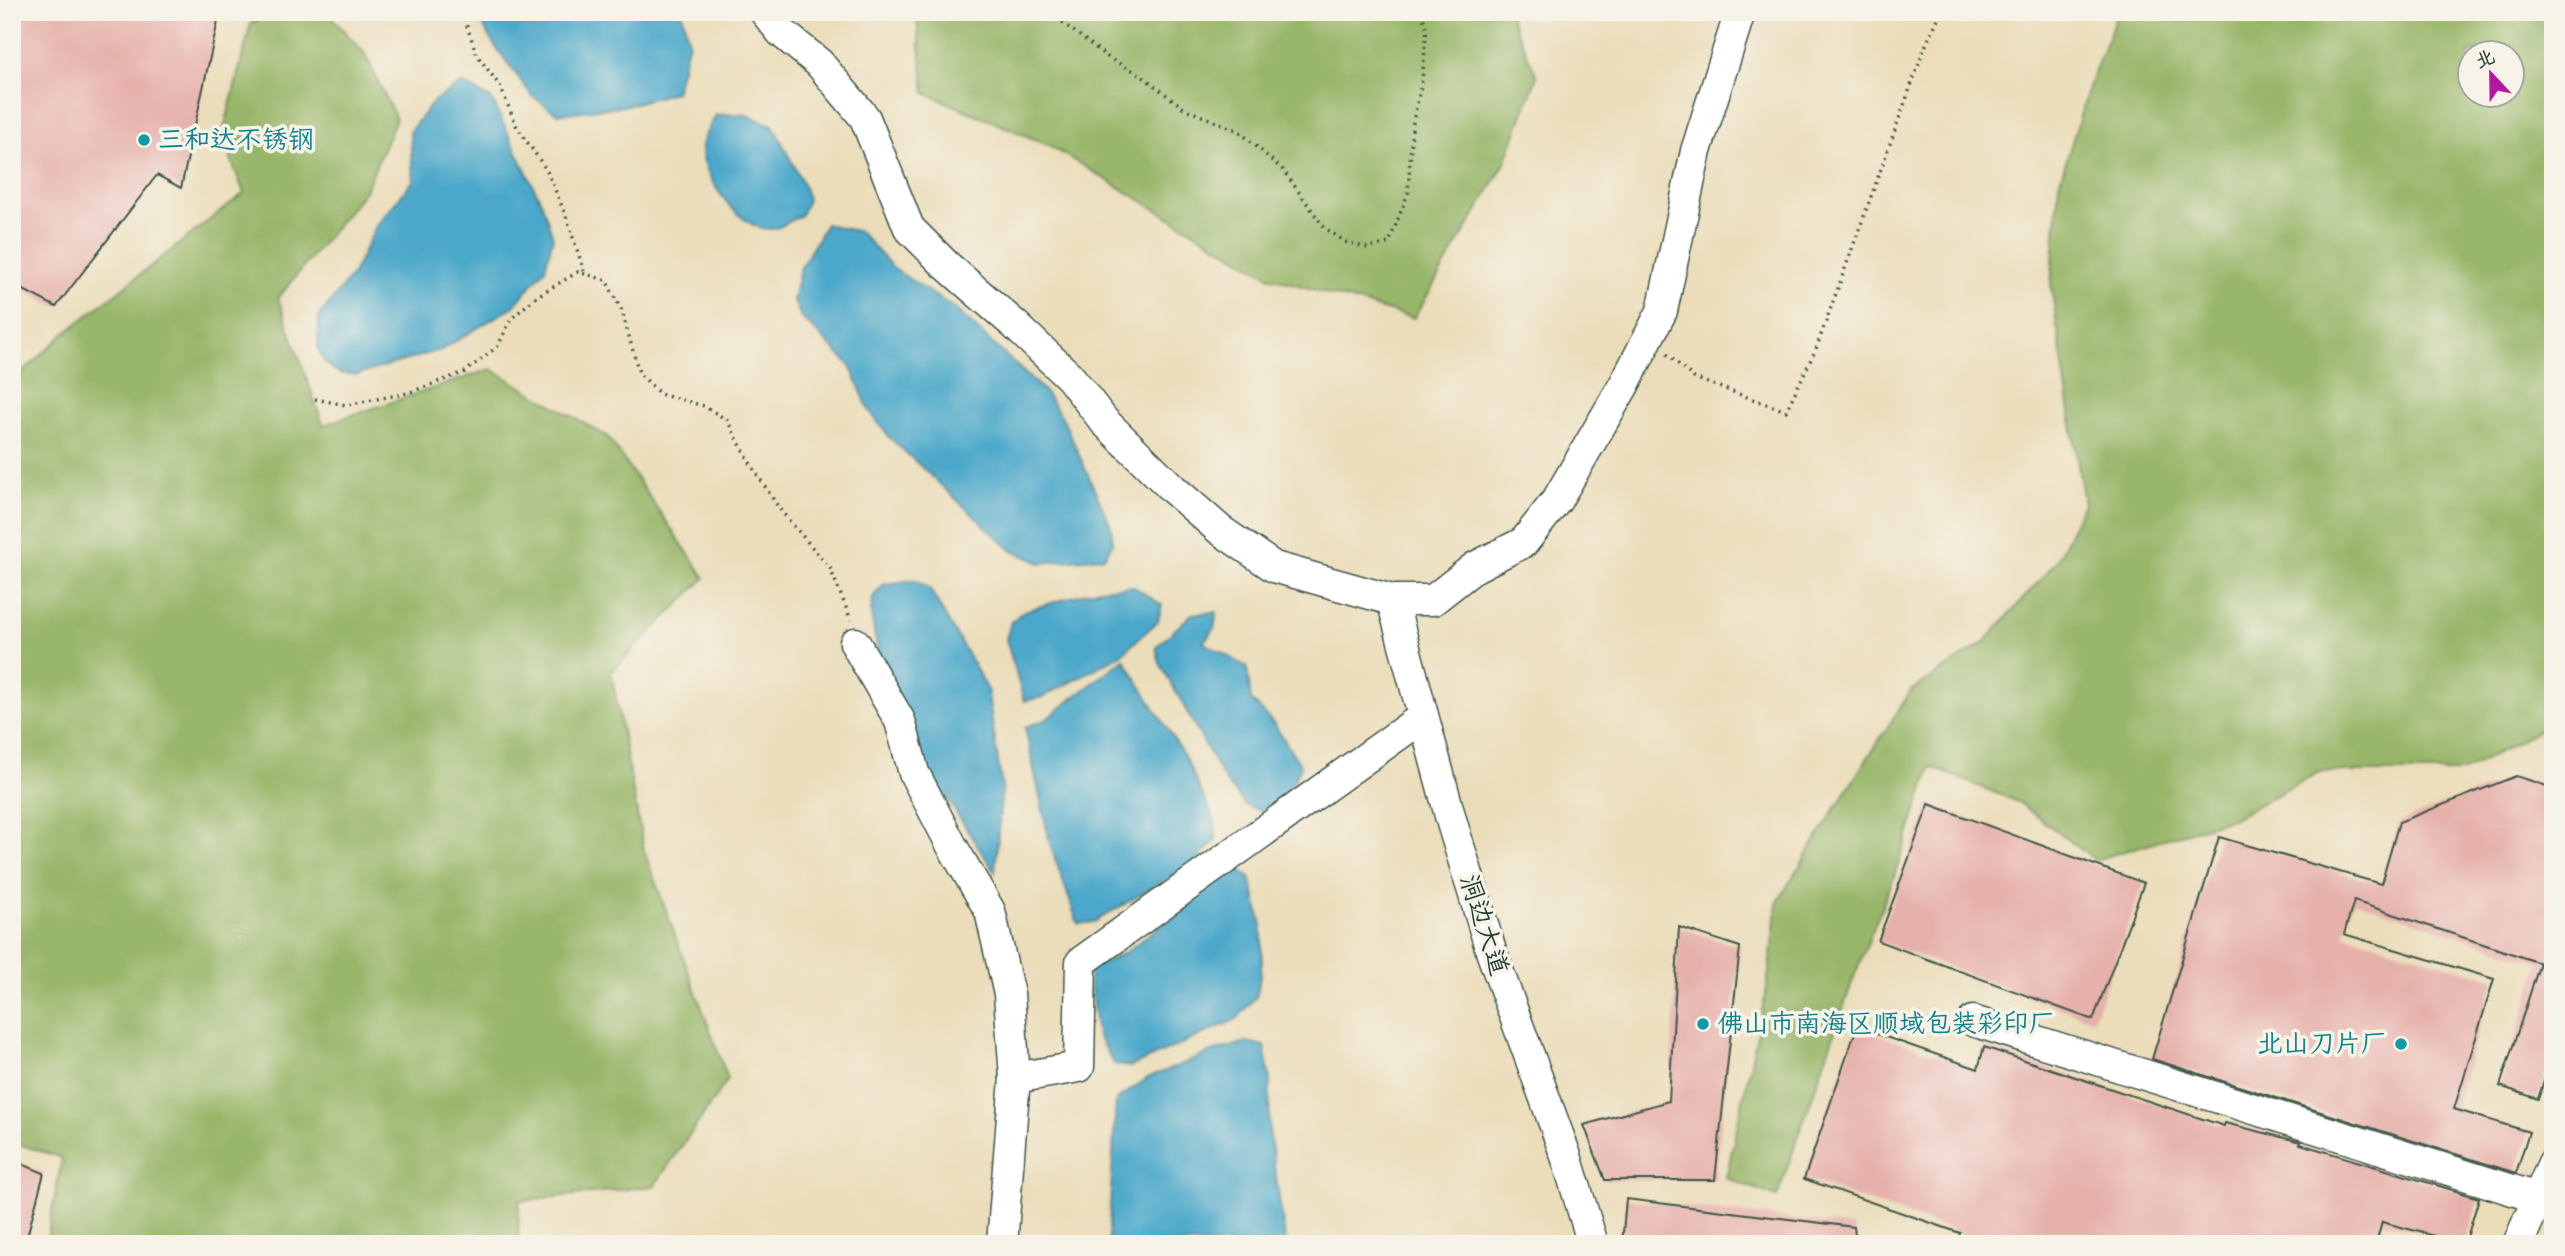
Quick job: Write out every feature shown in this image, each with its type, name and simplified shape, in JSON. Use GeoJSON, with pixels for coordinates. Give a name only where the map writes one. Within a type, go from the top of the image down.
{"type":"FeatureCollection","features":[{"type":"Feature","properties":{"kind":"street"},"geometry":{"type":"LineString","coordinates":[[765,12],[781,32],[819,63],[865,118],[909,228],[1070,377],[1104,421],[1173,489],[1220,530],[1274,567],[1392,600],[1433,600],[1475,567],[1524,542],[1558,500],[1625,385],[1662,311],[1696,151],[1740,12]]}},
{"type":"Feature","properties":{"kind":"street","name":"洞边大道"},"geometry":{"type":"LineString","coordinates":[[1392,600],[1452,823],[1492,954],[1566,1156],[1593,1244]]}},
{"type":"Feature","properties":{"kind":"street"},"geometry":{"type":"LineString","coordinates":[[855,643],[900,721],[914,773],[990,911],[1009,993],[1015,1078],[1002,1244]]}},
{"type":"Feature","properties":{"kind":"street"},"geometry":{"type":"LineString","coordinates":[[1015,1078],[1079,1066],[1081,962],[1423,717]]}},
{"type":"Feature","properties":{"kind":"street"},"geometry":{"type":"LineString","coordinates":[[1973,1021],[2538,1199]]}},
{"type":"Feature","properties":{"kind":"street"},"geometry":{"type":"LineString","coordinates":[[2518,1244],[2553,1163]]}},
{"type":"Feature","properties":{"kind":"path"},"geometry":{"type":"LineString","coordinates":[[462,12],[477,55],[500,86],[517,127],[547,171],[566,216],[584,272]]}},
{"type":"Feature","properties":{"kind":"path"},"geometry":{"type":"LineString","coordinates":[[1053,12],[1059,20],[1110,60],[1138,73],[1185,109],[1239,131],[1283,170],[1324,227],[1345,242],[1368,248],[1389,243],[1408,193],[1412,127],[1422,80],[1427,29],[1421,12]]}},
{"type":"Feature","properties":{"kind":"path"},"geometry":{"type":"LineString","coordinates":[[1059,12],[1059,20]]}},
{"type":"Feature","properties":{"kind":"path"},"geometry":{"type":"LineString","coordinates":[[1647,341],[1660,347],[1694,377],[1786,411],[1816,349],[1925,47],[1941,12]]}},
{"type":"Feature","properties":{"kind":"path"},"geometry":{"type":"LineString","coordinates":[[315,399],[346,405],[408,393],[465,372],[498,346],[511,319],[559,281],[578,272],[606,280],[622,311],[639,373],[660,394],[704,406],[727,419],[753,468],[781,510],[830,568],[853,626],[855,643]]}},
{"type":"Feature","properties":{"kind":"green space"},"geometry":{"type":"Polygon","coordinates":[[[273,12],[327,12],[365,54],[396,119],[365,191],[278,298],[323,425],[491,369],[608,437],[705,578],[611,672],[644,851],[728,1079],[654,1186],[519,1201],[518,1244],[46,1244],[62,1158],[12,1142],[12,382],[64,334],[244,193],[222,137],[251,23],[273,12]]]}},
{"type":"Feature","properties":{"kind":"green space"},"geometry":{"type":"Polygon","coordinates":[[[916,12],[1508,12],[1537,76],[1504,165],[1414,318],[1270,277],[1048,145],[925,93],[916,12]]]}},
{"type":"Feature","properties":{"kind":"green space"},"geometry":{"type":"Polygon","coordinates":[[[2118,12],[2553,12],[2553,723],[2462,772],[2319,772],[2234,818],[2095,860],[2018,802],[1931,767],[1895,874],[1854,977],[1777,1197],[1726,1178],[1767,988],[1777,903],[1911,691],[1985,642],[2056,562],[2084,504],[2051,286],[2059,184],[2092,78],[2118,12]]]}},
{"type":"Feature","properties":{"kind":"water"},"geometry":{"type":"Polygon","coordinates":[[[477,12],[682,12],[689,43],[675,92],[625,106],[558,114],[532,96],[490,39],[477,12]]]}},
{"type":"Feature","properties":{"kind":"water"},"geometry":{"type":"Polygon","coordinates":[[[463,83],[492,100],[542,204],[553,237],[545,269],[514,306],[441,350],[356,375],[339,373],[325,363],[318,348],[319,316],[353,274],[376,226],[413,181],[410,131],[434,101],[463,83]]]}},
{"type":"Feature","properties":{"kind":"water"},"geometry":{"type":"Polygon","coordinates":[[[743,114],[773,125],[803,184],[808,200],[801,215],[776,228],[760,228],[736,212],[716,188],[704,161],[703,141],[716,115],[743,114]]]}},
{"type":"Feature","properties":{"kind":"water"},"geometry":{"type":"Polygon","coordinates":[[[826,224],[860,232],[894,269],[954,308],[1043,390],[1062,417],[1111,526],[1113,543],[1104,557],[1040,563],[1011,550],[888,436],[869,410],[850,365],[801,317],[793,300],[800,269],[826,224]]]}},
{"type":"Feature","properties":{"kind":"water"},"geometry":{"type":"Polygon","coordinates":[[[915,580],[929,588],[987,688],[1002,787],[995,872],[922,760],[877,647],[871,615],[873,597],[884,584],[915,580]]]}},
{"type":"Feature","properties":{"kind":"water"},"geometry":{"type":"Polygon","coordinates":[[[1133,586],[1162,605],[1158,621],[1122,654],[1043,697],[1024,701],[1006,639],[1011,622],[1024,611],[1099,589],[1133,586]]]}},
{"type":"Feature","properties":{"kind":"water"},"geometry":{"type":"Polygon","coordinates":[[[1217,612],[1214,629],[1203,642],[1247,667],[1251,700],[1274,724],[1301,766],[1288,793],[1261,811],[1245,805],[1224,779],[1160,663],[1156,647],[1192,614],[1217,612]]]}},
{"type":"Feature","properties":{"kind":"water"},"geometry":{"type":"Polygon","coordinates":[[[1124,659],[1186,759],[1215,822],[1216,840],[1194,863],[1094,922],[1078,924],[1050,844],[1025,727],[1045,720],[1124,659]]]}},
{"type":"Feature","properties":{"kind":"water"},"geometry":{"type":"Polygon","coordinates":[[[1236,867],[1250,877],[1262,925],[1262,962],[1257,995],[1237,1019],[1130,1067],[1114,1064],[1097,1035],[1088,970],[1126,952],[1236,867]]]}},
{"type":"Feature","properties":{"kind":"water"},"geometry":{"type":"Polygon","coordinates":[[[1247,1042],[1264,1046],[1270,1078],[1269,1130],[1286,1244],[1108,1244],[1116,1100],[1148,1078],[1212,1052],[1247,1042]]]}},
{"type":"Feature","properties":{"kind":"building"},"geometry":{"type":"Polygon","coordinates":[[[12,12],[220,12],[181,188],[157,175],[56,307],[12,284],[12,12]]]}},
{"type":"Feature","properties":{"kind":"building"},"geometry":{"type":"Polygon","coordinates":[[[2516,776],[2553,788],[2553,1053],[2538,1099],[2500,1086],[2540,963],[2354,901],[2344,934],[2494,979],[2454,1109],[2529,1132],[2516,1173],[2152,1059],[2219,837],[2381,884],[2399,822],[2516,776]]]}},
{"type":"Feature","properties":{"kind":"building"},"geometry":{"type":"Polygon","coordinates":[[[1929,804],[2144,883],[2093,1020],[1878,941],[1929,804]]]}},
{"type":"Feature","properties":{"kind":"building","name":"佛山市南海区顺域包装彩印厂"},"geometry":{"type":"Polygon","coordinates":[[[1679,927],[1740,947],[1715,1180],[1605,1180],[1584,1125],[1669,1101],[1679,927]]]}},
{"type":"Feature","properties":{"kind":"building"},"geometry":{"type":"Polygon","coordinates":[[[1857,1027],[1978,1069],[1984,1047],[2224,1126],[2225,1123],[2301,1142],[2300,1144],[2479,1198],[2465,1244],[2382,1222],[2376,1244],[1958,1244],[1960,1233],[1804,1179],[1857,1027]]]}},
{"type":"Feature","properties":{"kind":"building"},"geometry":{"type":"Polygon","coordinates":[[[12,1160],[44,1173],[25,1244],[12,1244],[12,1160]]]}},
{"type":"Feature","properties":{"kind":"building"},"geometry":{"type":"Polygon","coordinates":[[[1626,1199],[1854,1227],[1856,1244],[1622,1244],[1626,1199]]]}},
{"type":"Feature","properties":{"kind":"place","name":"三和达不锈钢"},"geometry":{"type":"Point","coordinates":[144,140]}},
{"type":"Feature","properties":{"kind":"place","name":"佛山市南海区顺域包装彩印厂"},"geometry":{"type":"Point","coordinates":[1703,1024]}},
{"type":"Feature","properties":{"kind":"place","name":"北山刀片厂"},"geometry":{"type":"Point","coordinates":[2401,1044]}}]}
